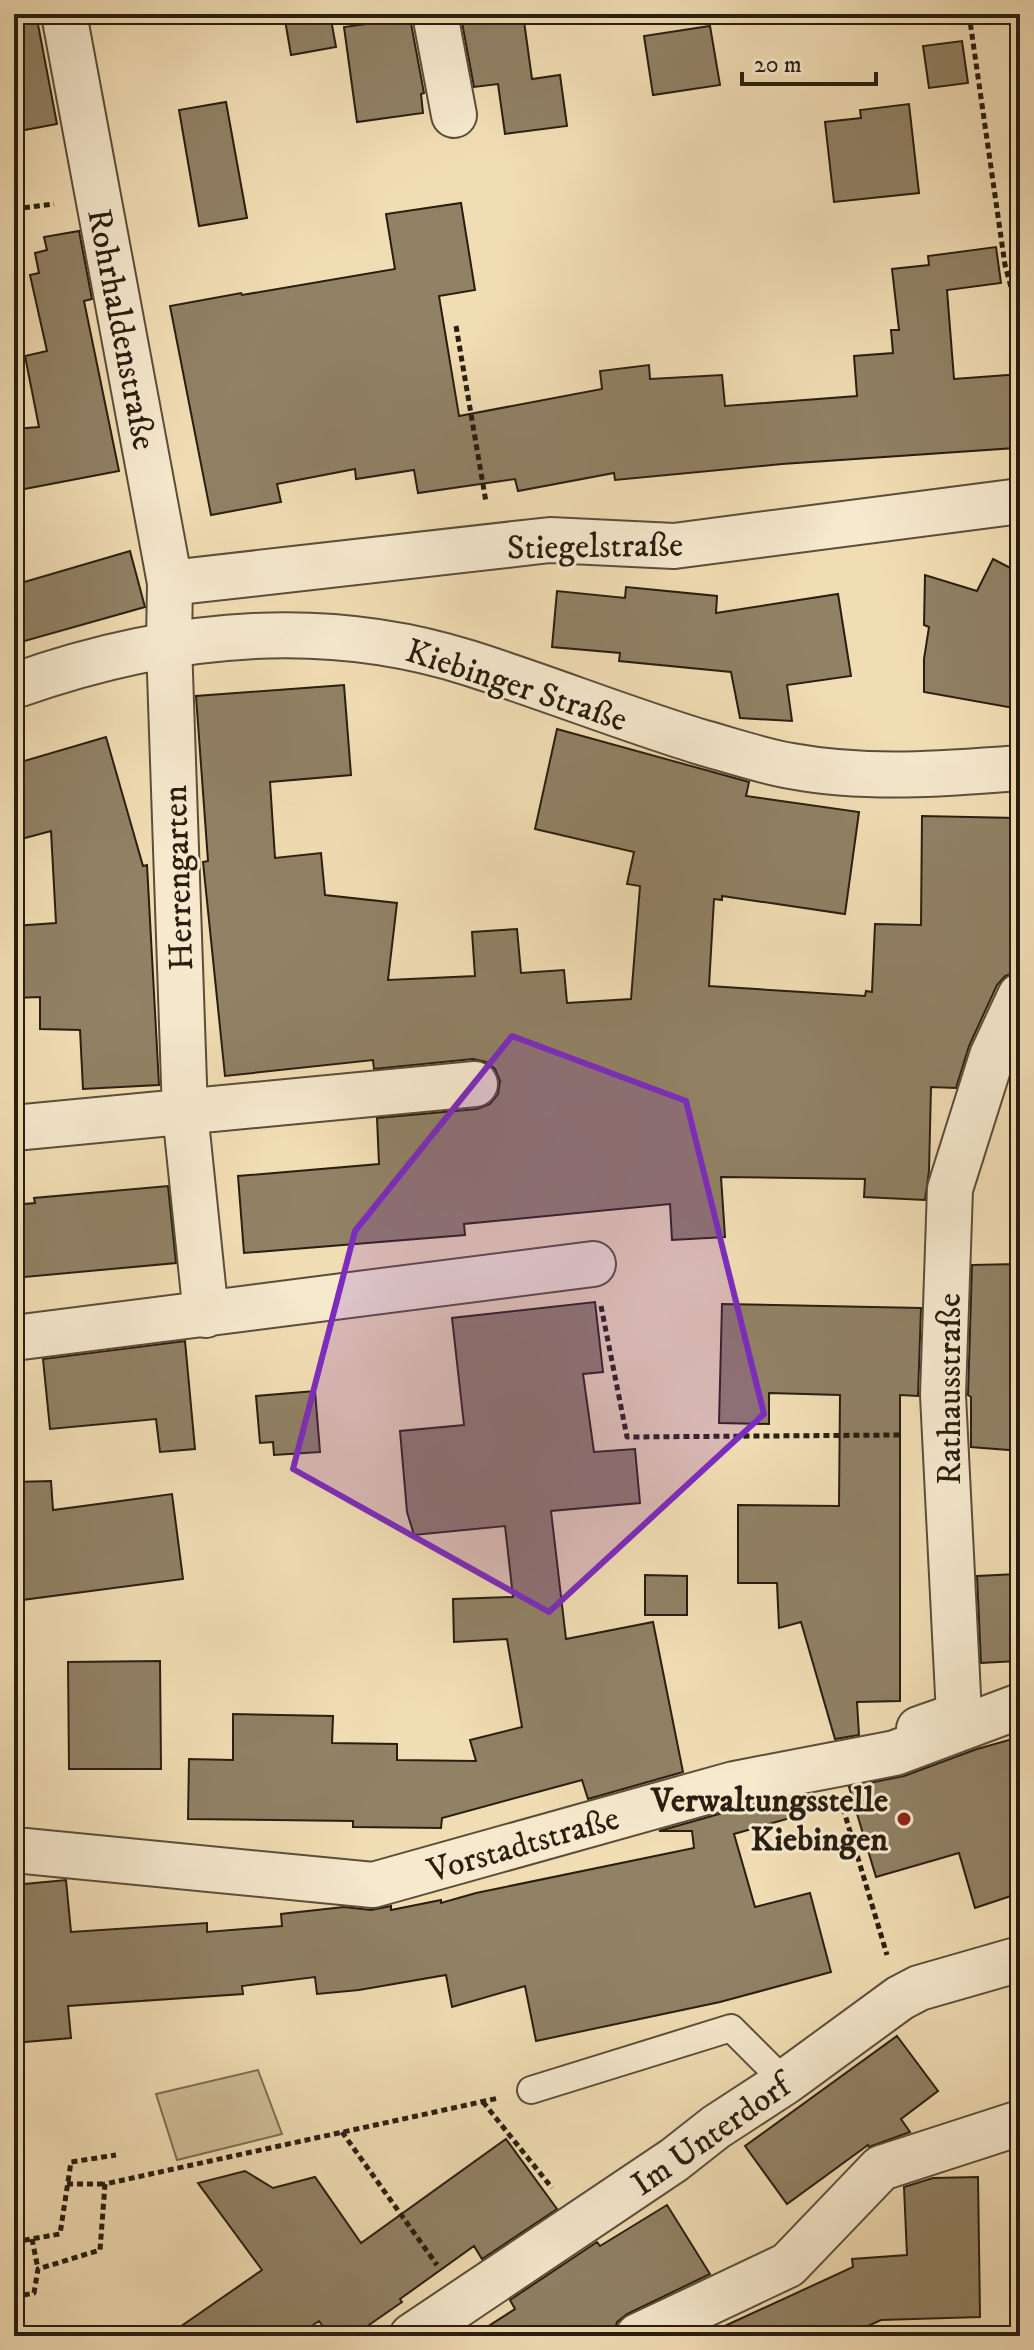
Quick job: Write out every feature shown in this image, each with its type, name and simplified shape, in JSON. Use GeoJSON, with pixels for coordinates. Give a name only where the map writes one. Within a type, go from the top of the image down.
{"type":"FeatureCollection","features":[{"type":"Feature","properties":{"kind":"street","name":"Rohrhaldenstraße"},"geometry":{"type":"LineString","coordinates":[[64,14],[170,583],[169,644]]}},
{"type":"Feature","properties":{"kind":"street"},"geometry":{"type":"LineString","coordinates":[[435,14],[454,115]]}},
{"type":"Feature","properties":{"kind":"street","name":"Stiegelstraße"},"geometry":{"type":"LineString","coordinates":[[170,583],[550,540],[674,546],[1020,501]]}},
{"type":"Feature","properties":{"kind":"street","name":"Kiebinger Straße"},"geometry":{"type":"LineString","coordinates":[[14,686],[113,655],[169,644],[236,636],[290,634],[399,645],[468,663],[675,734],[790,766],[843,773],[901,774],[1020,768]]}},
{"type":"Feature","properties":{"kind":"street","name":"Herrengarten"},"geometry":{"type":"LineString","coordinates":[[169,644],[185,1112],[206,1315]]}},
{"type":"Feature","properties":{"kind":"street","name":"Rathausstraße"},"geometry":{"type":"LineString","coordinates":[[895,1753],[905,1734],[959,1715],[943,1395],[950,1189],[992,1056],[1020,996]]}},
{"type":"Feature","properties":{"kind":"street"},"geometry":{"type":"LineString","coordinates":[[14,1128],[475,1084]]}},
{"type":"Feature","properties":{"kind":"street"},"geometry":{"type":"LineString","coordinates":[[14,1338],[593,1264]]}},
{"type":"Feature","properties":{"kind":"street","name":"Vorstadtstraße"},"geometry":{"type":"LineString","coordinates":[[14,1852],[373,1885],[734,1784],[895,1753],[1020,1706]]}},
{"type":"Feature","properties":{"kind":"street","name":"Im Unterdorf"},"geometry":{"type":"LineString","coordinates":[[412,2336],[674,2160],[900,1998],[919,1988],[1020,1959]]}},
{"type":"Feature","properties":{"kind":"street"},"geometry":{"type":"LineString","coordinates":[[638,2336],[788,2265],[881,2168],[1020,2123]]}},
{"type":"Feature","properties":{"kind":"lane"},"geometry":{"type":"LineString","coordinates":[[531,2090],[731,2028],[785,2082]]}},
{"type":"Feature","properties":{"kind":"path"},"geometry":{"type":"LineString","coordinates":[[969,14],[1005,265],[1020,320]]}},
{"type":"Feature","properties":{"kind":"path"},"geometry":{"type":"LineString","coordinates":[[456,326],[494,547]]}},
{"type":"Feature","properties":{"kind":"path"},"geometry":{"type":"LineString","coordinates":[[593,1264],[627,1437],[945,1435]]}},
{"type":"Feature","properties":{"kind":"path"},"geometry":{"type":"LineString","coordinates":[[830,1765],[900,1998]]}},
{"type":"Feature","properties":{"kind":"path"},"geometry":{"type":"LineString","coordinates":[[67,2184],[105,2184],[531,2090]]}},
{"type":"Feature","properties":{"kind":"path"},"geometry":{"type":"LineString","coordinates":[[483,2102],[580,2224]]}},
{"type":"Feature","properties":{"kind":"path"},"geometry":{"type":"LineString","coordinates":[[342,2132],[463,2302]]}},
{"type":"Feature","properties":{"kind":"path"},"geometry":{"type":"LineString","coordinates":[[14,2242],[60,2234],[71,2162],[116,2155]]}},
{"type":"Feature","properties":{"kind":"path"},"geometry":{"type":"LineString","coordinates":[[38,2269],[100,2250],[105,2184]]}},
{"type":"Feature","properties":{"kind":"path"},"geometry":{"type":"LineString","coordinates":[[14,2297],[34,2293],[38,2269],[32,2239]]}},
{"type":"Feature","properties":{"kind":"highlighted area"},"geometry":{"type":"Polygon","coordinates":[[[512,1036],[686,1101],[764,1414],[549,1612],[293,1469],[355,1231],[512,1036]]]}},
{"type":"Feature","properties":{"kind":"shaded area"},"geometry":{"type":"Polygon","coordinates":[[[258,2070],[282,2134],[177,2160],[156,2094],[258,2070]]]}},
{"type":"Feature","properties":{"kind":"building"},"geometry":{"type":"Polygon","coordinates":[[[14,14],[36,14],[57,124],[14,132],[14,14]]]}},
{"type":"Feature","properties":{"kind":"building"},"geometry":{"type":"Polygon","coordinates":[[[284,14],[330,14],[336,47],[291,55],[284,14]]]}},
{"type":"Feature","properties":{"kind":"building"},"geometry":{"type":"Polygon","coordinates":[[[523,14],[532,79],[560,75],[567,126],[505,134],[498,84],[474,87],[461,17],[523,14]]]}},
{"type":"Feature","properties":{"kind":"building"},"geometry":{"type":"Polygon","coordinates":[[[410,18],[424,93],[421,94],[423,113],[357,122],[344,27],[410,18]]]}},
{"type":"Feature","properties":{"kind":"building"},"geometry":{"type":"Polygon","coordinates":[[[710,26],[720,85],[653,95],[644,36],[710,26]]]}},
{"type":"Feature","properties":{"kind":"building"},"geometry":{"type":"Polygon","coordinates":[[[962,41],[968,83],[929,88],[923,46],[962,41]]]}},
{"type":"Feature","properties":{"kind":"building"},"geometry":{"type":"Polygon","coordinates":[[[226,102],[247,218],[199,226],[179,110],[226,102]]]}},
{"type":"Feature","properties":{"kind":"building"},"geometry":{"type":"Polygon","coordinates":[[[909,104],[919,193],[834,202],[825,122],[861,118],[860,110],[909,104]]]}},
{"type":"Feature","properties":{"kind":"building"},"geometry":{"type":"Polygon","coordinates":[[[461,203],[475,290],[439,296],[459,416],[602,389],[600,371],[649,365],[650,379],[722,375],[725,406],[857,396],[854,356],[893,353],[891,330],[899,330],[892,269],[929,265],[928,256],[996,247],[1001,283],[947,290],[954,379],[1020,374],[1020,423],[1013,424],[1015,448],[782,464],[615,480],[614,473],[518,491],[515,479],[418,493],[414,470],[356,479],[355,469],[277,484],[281,502],[211,515],[170,306],[395,269],[386,214],[461,203]]]}},
{"type":"Feature","properties":{"kind":"building"},"geometry":{"type":"Polygon","coordinates":[[[79,231],[92,299],[84,301],[119,471],[14,491],[14,429],[39,427],[25,356],[47,351],[30,275],[39,273],[35,253],[47,250],[44,237],[79,231]]]}},
{"type":"Feature","properties":{"kind":"building"},"geometry":{"type":"Polygon","coordinates":[[[130,551],[145,607],[14,644],[14,585],[130,551]]]}},
{"type":"Feature","properties":{"kind":"building"},"geometry":{"type":"Polygon","coordinates":[[[993,559],[1020,573],[1020,709],[924,692],[924,659],[929,627],[924,625],[925,575],[977,591],[993,559]]]}},
{"type":"Feature","properties":{"kind":"building"},"geometry":{"type":"Polygon","coordinates":[[[626,587],[717,596],[716,613],[838,594],[851,676],[787,685],[792,721],[740,718],[731,672],[619,661],[620,653],[552,647],[557,591],[625,598],[626,587]]]}},
{"type":"Feature","properties":{"kind":"building"},"geometry":{"type":"Polygon","coordinates":[[[344,685],[351,775],[270,782],[275,858],[321,853],[325,895],[397,903],[388,980],[475,976],[472,932],[517,929],[521,973],[564,970],[567,1003],[631,999],[640,886],[627,884],[634,852],[535,829],[557,729],[749,782],[746,796],[859,812],[845,914],[722,896],[722,900],[714,899],[709,986],[865,996],[866,991],[872,992],[875,924],[921,925],[922,816],[1017,818],[1020,923],[1017,923],[1016,972],[1005,976],[997,985],[969,1046],[956,1088],[931,1087],[929,1171],[925,1200],[864,1197],[865,1179],[721,1177],[725,1237],[672,1240],[670,1204],[464,1224],[465,1235],[244,1253],[238,1176],[379,1164],[377,1118],[477,1109],[490,1104],[498,1094],[500,1081],[495,1069],[486,1062],[473,1059],[374,1069],[373,1060],[225,1076],[203,862],[208,861],[196,696],[344,685]]]}},
{"type":"Feature","properties":{"kind":"building"},"geometry":{"type":"Polygon","coordinates":[[[106,737],[143,866],[147,865],[159,1085],[83,1089],[80,1030],[40,1029],[40,997],[14,998],[14,926],[56,923],[51,831],[14,841],[14,764],[106,737]]]}},
{"type":"Feature","properties":{"kind":"building"},"geometry":{"type":"Polygon","coordinates":[[[168,1186],[176,1263],[14,1278],[14,1205],[35,1203],[34,1198],[168,1186]]]}},
{"type":"Feature","properties":{"kind":"building"},"geometry":{"type":"Polygon","coordinates":[[[1020,1264],[1020,1451],[971,1447],[971,1397],[968,1395],[972,1265],[1020,1264]]]}},
{"type":"Feature","properties":{"kind":"building"},"geometry":{"type":"Polygon","coordinates":[[[595,1302],[603,1372],[583,1374],[594,1452],[635,1449],[640,1503],[551,1511],[566,1639],[653,1622],[683,1772],[588,1799],[582,1780],[442,1818],[441,1828],[353,1827],[353,1821],[188,1819],[189,1759],[233,1760],[233,1714],[333,1716],[332,1743],[397,1744],[397,1760],[476,1761],[470,1740],[522,1727],[507,1639],[454,1642],[453,1599],[513,1597],[505,1526],[414,1535],[407,1512],[400,1431],[464,1425],[452,1318],[595,1302]]]}},
{"type":"Feature","properties":{"kind":"building"},"geometry":{"type":"Polygon","coordinates":[[[722,1304],[921,1308],[918,1396],[900,1395],[900,1701],[857,1702],[859,1735],[835,1739],[801,1622],[779,1628],[777,1583],[738,1583],[738,1505],[839,1506],[840,1395],[769,1393],[769,1424],[719,1423],[722,1304]]]}},
{"type":"Feature","properties":{"kind":"building"},"geometry":{"type":"Polygon","coordinates":[[[185,1341],[195,1449],[160,1452],[156,1419],[50,1429],[43,1359],[185,1341]]]}},
{"type":"Feature","properties":{"kind":"building"},"geometry":{"type":"Polygon","coordinates":[[[315,1391],[320,1452],[274,1455],[273,1442],[260,1443],[256,1396],[315,1391]]]}},
{"type":"Feature","properties":{"kind":"building"},"geometry":{"type":"Polygon","coordinates":[[[51,1481],[53,1510],[172,1494],[183,1579],[14,1601],[14,1482],[51,1481]]]}},
{"type":"Feature","properties":{"kind":"building"},"geometry":{"type":"Polygon","coordinates":[[[1020,1574],[1020,1661],[981,1663],[977,1576],[1020,1574]]]}},
{"type":"Feature","properties":{"kind":"building"},"geometry":{"type":"Polygon","coordinates":[[[645,1575],[687,1576],[687,1615],[645,1615],[645,1575]]]}},
{"type":"Feature","properties":{"kind":"building"},"geometry":{"type":"Polygon","coordinates":[[[160,1661],[161,1769],[69,1769],[68,1662],[160,1661]]]}},
{"type":"Feature","properties":{"kind":"building"},"geometry":{"type":"Polygon","coordinates":[[[1020,1737],[1020,1893],[975,1908],[959,1853],[876,1877],[849,1787],[904,1776],[1020,1737]]]}},
{"type":"Feature","properties":{"kind":"building"},"geometry":{"type":"Polygon","coordinates":[[[785,1800],[790,1818],[734,1834],[755,1907],[810,1893],[831,1972],[720,2002],[536,2041],[525,1986],[452,2007],[446,1975],[317,1994],[315,1977],[242,1986],[243,1994],[68,2006],[71,2038],[14,2043],[14,1885],[66,1880],[71,1932],[207,1923],[207,1932],[282,1926],[281,1914],[344,1907],[371,1910],[391,1906],[391,1910],[441,1900],[441,1903],[694,1848],[692,1831],[659,1831],[740,1808],[785,1800]]]}},
{"type":"Feature","properties":{"kind":"building"},"geometry":{"type":"Polygon","coordinates":[[[897,2036],[938,2091],[901,2119],[910,2132],[868,2145],[787,2204],[745,2146],[897,2036]]]}},
{"type":"Feature","properties":{"kind":"building"},"geometry":{"type":"Polygon","coordinates":[[[506,2139],[557,2209],[482,2259],[474,2246],[353,2336],[330,2336],[319,2321],[297,2336],[167,2336],[262,2270],[198,2183],[245,2171],[273,2188],[315,2177],[361,2243],[506,2139]]]}},
{"type":"Feature","properties":{"kind":"building"},"geometry":{"type":"Polygon","coordinates":[[[978,2177],[980,2317],[881,2320],[846,2336],[703,2336],[853,2267],[852,2259],[907,2255],[904,2187],[933,2178],[978,2177]]]}},
{"type":"Feature","properties":{"kind":"building"},"geometry":{"type":"Polygon","coordinates":[[[667,2205],[710,2274],[627,2314],[617,2322],[613,2336],[473,2336],[515,2309],[510,2300],[597,2242],[600,2246],[667,2205]]]}},
{"type":"Feature","properties":{"kind":"place","name":"Verwaltungsstelle Kiebingen"},"geometry":{"type":"Point","coordinates":[904,1819]}}]}
